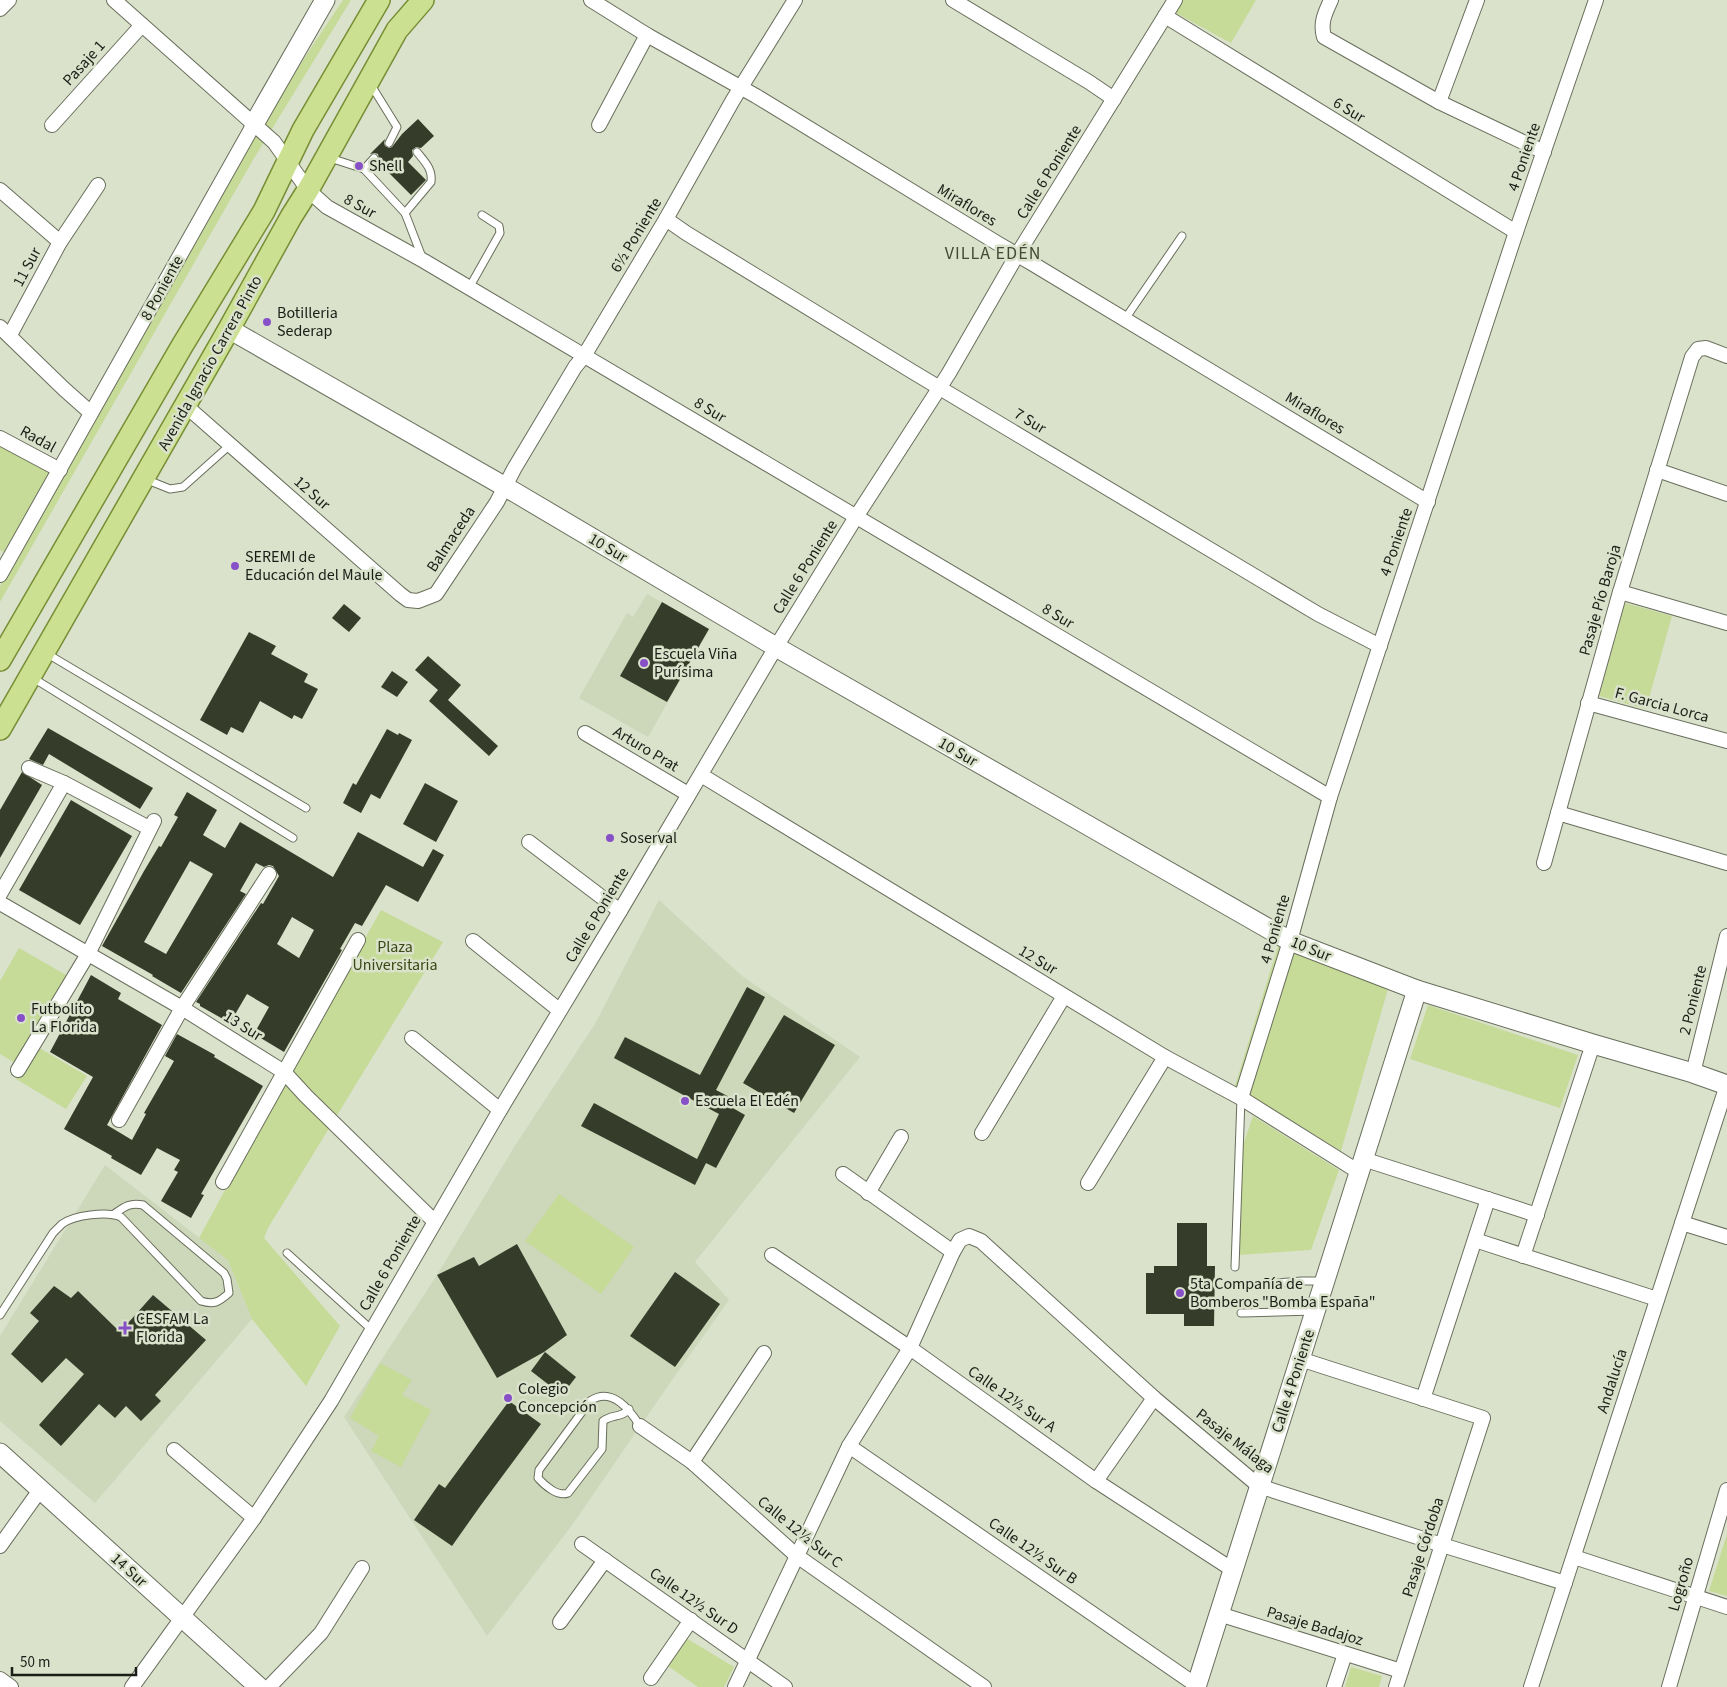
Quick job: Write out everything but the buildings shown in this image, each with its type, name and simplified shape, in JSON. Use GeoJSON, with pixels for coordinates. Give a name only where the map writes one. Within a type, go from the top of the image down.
{"type":"FeatureCollection","features":[{"type":"Feature","properties":{"kind":"main road","name":"Avenida Ignacio Carrera Pinto"},"geometry":{"type":"LineString","coordinates":[[0,660],[182,346],[264,211],[287,160],[379,0]]}},
{"type":"Feature","properties":{"kind":"main road"},"geometry":{"type":"LineString","coordinates":[[397,30],[412,0]]}},
{"type":"Feature","properties":{"kind":"main road","name":"Avenida Ignacio Carrera Pinto"},"geometry":{"type":"LineString","coordinates":[[0,729],[186,406],[397,30],[423,0]]}},
{"type":"Feature","properties":{"kind":"street"},"geometry":{"type":"LineString","coordinates":[[0,9],[9,0]]}},
{"type":"Feature","properties":{"kind":"street","name":"8 Sur"},"geometry":{"type":"LineString","coordinates":[[114,0],[279,146],[308,190],[333,211],[424,261],[1330,797]]}},
{"type":"Feature","properties":{"kind":"street","name":"8 Poniente"},"geometry":{"type":"LineString","coordinates":[[0,575],[4,560],[60,470],[325,0]]}},
{"type":"Feature","properties":{"kind":"street","name":"Miraflores"},"geometry":{"type":"LineString","coordinates":[[591,0],[647,35],[742,88],[1428,502]]}},
{"type":"Feature","properties":{"kind":"street","name":"6½ Poniente"},"geometry":{"type":"LineString","coordinates":[[505,487],[575,367],[584,356],[666,220],[733,100],[795,0]]}},
{"type":"Feature","properties":{"kind":"street"},"geometry":{"type":"LineString","coordinates":[[953,0],[1114,98]]}},
{"type":"Feature","properties":{"kind":"street","name":"Calle 6 Poniente"},"geometry":{"type":"LineString","coordinates":[[132,1687],[254,1518],[331,1401],[500,1110],[620,912],[776,647],[856,517],[940,388],[1017,254],[1175,0]]}},
{"type":"Feature","properties":{"kind":"street"},"geometry":{"type":"LineString","coordinates":[[1331,0],[1324,16],[1322,27],[1324,37],[1439,102],[1544,152]]}},
{"type":"Feature","properties":{"kind":"street"},"geometry":{"type":"LineString","coordinates":[[1439,102],[1477,0]]}},
{"type":"Feature","properties":{"kind":"street","name":"4 Poniente"},"geometry":{"type":"LineString","coordinates":[[1241,1098],[1290,941],[1330,797],[1516,232],[1596,0]]}},
{"type":"Feature","properties":{"kind":"street","name":"6 Sur"},"geometry":{"type":"LineString","coordinates":[[1164,16],[1516,232]]}},
{"type":"Feature","properties":{"kind":"street","name":"Pasaje 1"},"geometry":{"type":"LineString","coordinates":[[52,125],[142,25]]}},
{"type":"Feature","properties":{"kind":"street"},"geometry":{"type":"LineString","coordinates":[[599,125],[647,35]]}},
{"type":"Feature","properties":{"kind":"street","name":"11 Sur"},"geometry":{"type":"LineString","coordinates":[[5,331],[98,185]]}},
{"type":"Feature","properties":{"kind":"street","name":"11 Sur"},"geometry":{"type":"LineString","coordinates":[[0,190],[60,242]]}},
{"type":"Feature","properties":{"kind":"street","name":"7 Sur"},"geometry":{"type":"LineString","coordinates":[[666,220],[940,388],[1318,614],[1380,646]]}},
{"type":"Feature","properties":{"kind":"street","name":"10 Sur"},"geometry":{"type":"LineString","coordinates":[[229,330],[505,487],[776,647],[1290,941],[1417,990],[1693,1073],[1727,1085]]}},
{"type":"Feature","properties":{"kind":"street"},"geometry":{"type":"LineString","coordinates":[[5,331],[91,413]]}},
{"type":"Feature","properties":{"kind":"street","name":"Pasaje Pío Baroja"},"geometry":{"type":"LineString","coordinates":[[1544,863],[1620,592],[1692,357],[1698,349],[1706,348],[1727,356]]}},
{"type":"Feature","properties":{"kind":"street","name":"12 Sur"},"geometry":{"type":"LineString","coordinates":[[186,406],[400,594],[408,600],[418,601]]}},
{"type":"Feature","properties":{"kind":"street","name":"Radal"},"geometry":{"type":"LineString","coordinates":[[0,438],[60,470]]}},
{"type":"Feature","properties":{"kind":"street"},"geometry":{"type":"LineString","coordinates":[[1657,470],[1727,494]]}},
{"type":"Feature","properties":{"kind":"street","name":"Balmaceda"},"geometry":{"type":"LineString","coordinates":[[418,601],[436,594],[505,487]]}},
{"type":"Feature","properties":{"kind":"street"},"geometry":{"type":"LineString","coordinates":[[1620,592],[1727,623]]}},
{"type":"Feature","properties":{"kind":"street","name":"F. Garcia Lorca"},"geometry":{"type":"LineString","coordinates":[[1588,703],[1727,741]]}},
{"type":"Feature","properties":{"kind":"street","name":"Arturo Prat"},"geometry":{"type":"LineString","coordinates":[[585,733],[688,794]]}},
{"type":"Feature","properties":{"kind":"street"},"geometry":{"type":"LineString","coordinates":[[18,1070],[88,954],[151,825],[29,768]]}},
{"type":"Feature","properties":{"kind":"street","name":"12 Sur"},"geometry":{"type":"LineString","coordinates":[[701,775],[1165,1057],[1361,1165],[1488,1199],[1537,1215]]}},
{"type":"Feature","properties":{"kind":"street"},"geometry":{"type":"LineString","coordinates":[[0,894],[64,783]]}},
{"type":"Feature","properties":{"kind":"street"},"geometry":{"type":"LineString","coordinates":[[1558,813],[1727,863]]}},
{"type":"Feature","properties":{"kind":"street"},"geometry":{"type":"LineString","coordinates":[[529,842],[620,912]]}},
{"type":"Feature","properties":{"kind":"street"},"geometry":{"type":"LineString","coordinates":[[119,1120],[182,1008],[268,874]]}},
{"type":"Feature","properties":{"kind":"street","name":"13 Sur"},"geometry":{"type":"LineString","coordinates":[[0,903],[182,1008],[284,1072],[434,1222]]}},
{"type":"Feature","properties":{"kind":"street","name":"2 Poniente"},"geometry":{"type":"LineString","coordinates":[[1693,1073],[1727,936]]}},
{"type":"Feature","properties":{"kind":"street"},"geometry":{"type":"LineString","coordinates":[[223,1182],[358,940]]}},
{"type":"Feature","properties":{"kind":"street"},"geometry":{"type":"LineString","coordinates":[[473,941],[560,1010]]}},
{"type":"Feature","properties":{"kind":"street","name":"Calle 4 Poniente"},"geometry":{"type":"LineString","coordinates":[[1196,1686],[1417,990]]}},
{"type":"Feature","properties":{"kind":"street"},"geometry":{"type":"LineString","coordinates":[[982,1132],[1064,996]]}},
{"type":"Feature","properties":{"kind":"street"},"geometry":{"type":"LineString","coordinates":[[412,1038],[500,1110]]}},
{"type":"Feature","properties":{"kind":"street"},"geometry":{"type":"LineString","coordinates":[[1524,1256],[1593,1044]]}},
{"type":"Feature","properties":{"kind":"street"},"geometry":{"type":"LineString","coordinates":[[1088,1183],[1165,1057]]}},
{"type":"Feature","properties":{"kind":"street","name":"Andalucía"},"geometry":{"type":"LineString","coordinates":[[1531,1687],[1727,1085]]}},
{"type":"Feature","properties":{"kind":"street"},"geometry":{"type":"LineString","coordinates":[[868,1193],[901,1137]]}},
{"type":"Feature","properties":{"kind":"street"},"geometry":{"type":"LineString","coordinates":[[735,1687],[849,1446],[910,1348],[953,1252],[843,1174]]}},
{"type":"Feature","properties":{"kind":"street"},"geometry":{"type":"LineString","coordinates":[[1300,1359],[1423,1399],[1488,1199]]}},
{"type":"Feature","properties":{"kind":"street"},"geometry":{"type":"LineString","coordinates":[[1682,1223],[1727,1237]]}},
{"type":"Feature","properties":{"kind":"street","name":"Pasaje Málaga"},"geometry":{"type":"LineString","coordinates":[[953,1252],[960,1240],[970,1236],[981,1241],[1154,1398],[1260,1486],[1565,1583]]}},
{"type":"Feature","properties":{"kind":"street"},"geometry":{"type":"LineString","coordinates":[[1475,1240],[1657,1299]]}},
{"type":"Feature","properties":{"kind":"street","name":"Calle 12½ Sur A"},"geometry":{"type":"LineString","coordinates":[[772,1255],[910,1348],[1096,1480],[1233,1570]]}},
{"type":"Feature","properties":{"kind":"street"},"geometry":{"type":"LineString","coordinates":[[692,1462],[764,1353]]}},
{"type":"Feature","properties":{"kind":"street"},"geometry":{"type":"LineString","coordinates":[[1096,1480],[1154,1398]]}},
{"type":"Feature","properties":{"kind":"street","name":"Pasaje Córdoba"},"geometry":{"type":"LineString","coordinates":[[1396,1687],[1483,1418],[1423,1399]]}},
{"type":"Feature","properties":{"kind":"street","name":"Calle 12½ Sur C"},"geometry":{"type":"LineString","coordinates":[[640,1426],[692,1462],[797,1556],[984,1687]]}},
{"type":"Feature","properties":{"kind":"street","name":"Calle 12½ Sur B"},"geometry":{"type":"LineString","coordinates":[[849,1446],[1196,1686]]}},
{"type":"Feature","properties":{"kind":"street"},"geometry":{"type":"LineString","coordinates":[[174,1450],[254,1518]]}},
{"type":"Feature","properties":{"kind":"street","name":"14 Sur"},"geometry":{"type":"LineString","coordinates":[[0,1453],[259,1687]]}},
{"type":"Feature","properties":{"kind":"street"},"geometry":{"type":"LineString","coordinates":[[0,1546],[40,1490]]}},
{"type":"Feature","properties":{"kind":"street","name":"Logroño"},"geometry":{"type":"LineString","coordinates":[[1669,1687],[1727,1490]]}},
{"type":"Feature","properties":{"kind":"street","name":"Calle 12½ Sur D"},"geometry":{"type":"LineString","coordinates":[[582,1544],[785,1687]]}},
{"type":"Feature","properties":{"kind":"street"},"geometry":{"type":"LineString","coordinates":[[1574,1557],[1727,1607]]}},
{"type":"Feature","properties":{"kind":"street"},"geometry":{"type":"LineString","coordinates":[[560,1622],[605,1560]]}},
{"type":"Feature","properties":{"kind":"street"},"geometry":{"type":"LineString","coordinates":[[269,1687],[321,1633],[362,1568]]}},
{"type":"Feature","properties":{"kind":"street","name":"Pasaje Badajoz"},"geometry":{"type":"LineString","coordinates":[[1219,1614],[1401,1671]]}},
{"type":"Feature","properties":{"kind":"street"},"geometry":{"type":"LineString","coordinates":[[651,1678],[691,1620]]}},
{"type":"Feature","properties":{"kind":"street"},"geometry":{"type":"LineString","coordinates":[[1334,1687],[1344,1654]]}},
{"type":"Feature","properties":{"kind":"street"},"geometry":{"type":"LineString","coordinates":[[0,1679],[11,1687]]}},
{"type":"Feature","properties":{"kind":"lane"},"geometry":{"type":"LineString","coordinates":[[369,80],[402,134]]}},
{"type":"Feature","properties":{"kind":"lane"},"geometry":{"type":"LineString","coordinates":[[389,143],[397,127]]}},
{"type":"Feature","properties":{"kind":"lane"},"geometry":{"type":"LineString","coordinates":[[405,213],[431,182],[432,177],[429,168],[417,152]]}},
{"type":"Feature","properties":{"kind":"lane"},"geometry":{"type":"LineString","coordinates":[[327,157],[364,169],[405,213],[424,261]]}},
{"type":"Feature","properties":{"kind":"lane"},"geometry":{"type":"LineString","coordinates":[[364,169],[374,158]]}},
{"type":"Feature","properties":{"kind":"lane"},"geometry":{"type":"LineString","coordinates":[[469,288],[500,234],[498,226],[482,215]]}},
{"type":"Feature","properties":{"kind":"lane"},"geometry":{"type":"LineString","coordinates":[[1125,319],[1182,236]]}},
{"type":"Feature","properties":{"kind":"lane"},"geometry":{"type":"LineString","coordinates":[[144,479],[170,489],[183,487],[230,445]]}},
{"type":"Feature","properties":{"kind":"lane"},"geometry":{"type":"LineString","coordinates":[[44,652],[306,808]]}},
{"type":"Feature","properties":{"kind":"lane"},"geometry":{"type":"LineString","coordinates":[[31,676],[293,838]]}},
{"type":"Feature","properties":{"kind":"lane"},"geometry":{"type":"LineString","coordinates":[[1235,1267],[1241,1098]]}},
{"type":"Feature","properties":{"kind":"lane"},"geometry":{"type":"LineString","coordinates":[[0,1315],[53,1233],[61,1225],[77,1218],[114,1214],[130,1204],[136,1203],[143,1205],[224,1273],[229,1293],[219,1302],[209,1304],[201,1301],[128,1224],[114,1214]]}},
{"type":"Feature","properties":{"kind":"lane"},"geometry":{"type":"LineString","coordinates":[[287,1254],[372,1330]]}},
{"type":"Feature","properties":{"kind":"lane"},"geometry":{"type":"LineString","coordinates":[[1241,1286],[1324,1281]]}},
{"type":"Feature","properties":{"kind":"lane"},"geometry":{"type":"LineString","coordinates":[[1241,1313],[1315,1311]]}},
{"type":"Feature","properties":{"kind":"lane","name":"Calle 12½ Sur C"},"geometry":{"type":"LineString","coordinates":[[629,1409],[623,1415],[609,1417],[603,1421],[602,1449],[568,1493],[564,1495],[558,1493],[538,1478],[539,1470],[590,1401],[596,1397],[610,1397],[622,1402],[629,1409],[640,1426]]}},
{"type":"Feature","properties":{"kind":"shaded area","name":"Escuela Viña Purísima"},"geometry":{"type":"Polygon","coordinates":[[[647,594],[709,629],[648,737],[579,698],[627,613],[633,617],[647,594]]]}},
{"type":"Feature","properties":{"kind":"shaded area","name":"Colegio Concepción"},"geometry":{"type":"Polygon","coordinates":[[[659,900],[742,976],[860,1057],[695,1262],[729,1300],[570,1528],[487,1636],[344,1417],[437,1275],[516,1144],[595,1024],[659,900]]]}},
{"type":"Feature","properties":{"kind":"shaded area","name":"CESFAM La Florida"},"geometry":{"type":"Polygon","coordinates":[[[105,1165],[228,1260],[252,1319],[95,1503],[0,1421],[0,1336],[105,1165]]]}},
{"type":"Feature","properties":{"kind":"green space"},"geometry":{"type":"Polygon","coordinates":[[[343,0],[351,0],[253,160],[0,602],[0,586],[261,123],[343,0]]]}},
{"type":"Feature","properties":{"kind":"green space"},"geometry":{"type":"Polygon","coordinates":[[[1181,0],[1256,0],[1231,43],[1174,12],[1181,0]]]}},
{"type":"Feature","properties":{"kind":"green space"},"geometry":{"type":"Polygon","coordinates":[[[0,442],[53,471],[7,554],[0,550],[0,442]]]}},
{"type":"Feature","properties":{"kind":"green space"},"geometry":{"type":"Polygon","coordinates":[[[1625,603],[1672,616],[1646,709],[1599,696],[1625,603]]]}},
{"type":"Feature","properties":{"kind":"green space","name":"Plaza Universitaria"},"geometry":{"type":"Polygon","coordinates":[[[381,910],[443,942],[268,1228],[264,1238],[340,1326],[306,1386],[252,1319],[228,1260],[199,1238],[288,1074],[381,910]]]}},
{"type":"Feature","properties":{"kind":"green space"},"geometry":{"type":"Polygon","coordinates":[[[1278,946],[1388,989],[1341,1151],[1235,1086],[1278,946]]]}},
{"type":"Feature","properties":{"kind":"green space","name":"Futbolito La Florida"},"geometry":{"type":"Polygon","coordinates":[[[19,948],[66,975],[15,1063],[0,1054],[0,981],[19,948]]]}},
{"type":"Feature","properties":{"kind":"green space"},"geometry":{"type":"Polygon","coordinates":[[[1428,1005],[1578,1055],[1560,1108],[1410,1059],[1428,1005]]]}},
{"type":"Feature","properties":{"kind":"green space"},"geometry":{"type":"Polygon","coordinates":[[[36,1046],[87,1076],[66,1109],[16,1079],[36,1046]]]}},
{"type":"Feature","properties":{"kind":"green space"},"geometry":{"type":"Polygon","coordinates":[[[1253,1116],[1339,1170],[1311,1250],[1239,1255],[1242,1148],[1253,1116]]]}},
{"type":"Feature","properties":{"kind":"green space"},"geometry":{"type":"Polygon","coordinates":[[[559,1194],[634,1247],[601,1294],[525,1241],[559,1194]]]}},
{"type":"Feature","properties":{"kind":"green space"},"geometry":{"type":"Polygon","coordinates":[[[380,1363],[412,1380],[402,1395],[431,1410],[401,1467],[371,1451],[379,1436],[350,1418],[380,1363]]]}},
{"type":"Feature","properties":{"kind":"green space"},"geometry":{"type":"Polygon","coordinates":[[[1727,1534],[1727,1596],[1709,1591],[1727,1534]]]}},
{"type":"Feature","properties":{"kind":"green space"},"geometry":{"type":"Polygon","coordinates":[[[686,1638],[734,1667],[724,1687],[698,1687],[668,1666],[686,1638]]]}},
{"type":"Feature","properties":{"kind":"green space"},"geometry":{"type":"Polygon","coordinates":[[[1351,1667],[1382,1676],[1379,1687],[1345,1687],[1351,1667]]]}},
{"type":"Feature","properties":{"kind":"place","name":"Shell"},"geometry":{"type":"Point","coordinates":[359,166]}},
{"type":"Feature","properties":{"kind":"place","name":"Botilleria Sederap"},"geometry":{"type":"Point","coordinates":[267,322]}},
{"type":"Feature","properties":{"kind":"place","name":"SEREMI de Educación del Maule"},"geometry":{"type":"Point","coordinates":[235,566]}},
{"type":"Feature","properties":{"kind":"place","name":"Escuela Viña Purísima"},"geometry":{"type":"Point","coordinates":[644,663]}},
{"type":"Feature","properties":{"kind":"place","name":"Soserval"},"geometry":{"type":"Point","coordinates":[610,838]}},
{"type":"Feature","properties":{"kind":"place","name":"Futbolito La Florida"},"geometry":{"type":"Point","coordinates":[21,1018]}},
{"type":"Feature","properties":{"kind":"place","name":"Escuela El Edén"},"geometry":{"type":"Point","coordinates":[685,1101]}},
{"type":"Feature","properties":{"kind":"place","name":"5ta Compañía de Bomberos \"Bomba España\""},"geometry":{"type":"Point","coordinates":[1180,1293]}},
{"type":"Feature","properties":{"kind":"place","name":"CESFAM La Florida"},"geometry":{"type":"Point","coordinates":[125,1328]}},
{"type":"Feature","properties":{"kind":"place","name":"Colegio Concepción"},"geometry":{"type":"Point","coordinates":[508,1398]}},
{"type":"Feature","properties":{"kind":"district","name":"VILLA EDÉN"},"geometry":{"type":"Point","coordinates":[993,253]}}]}
